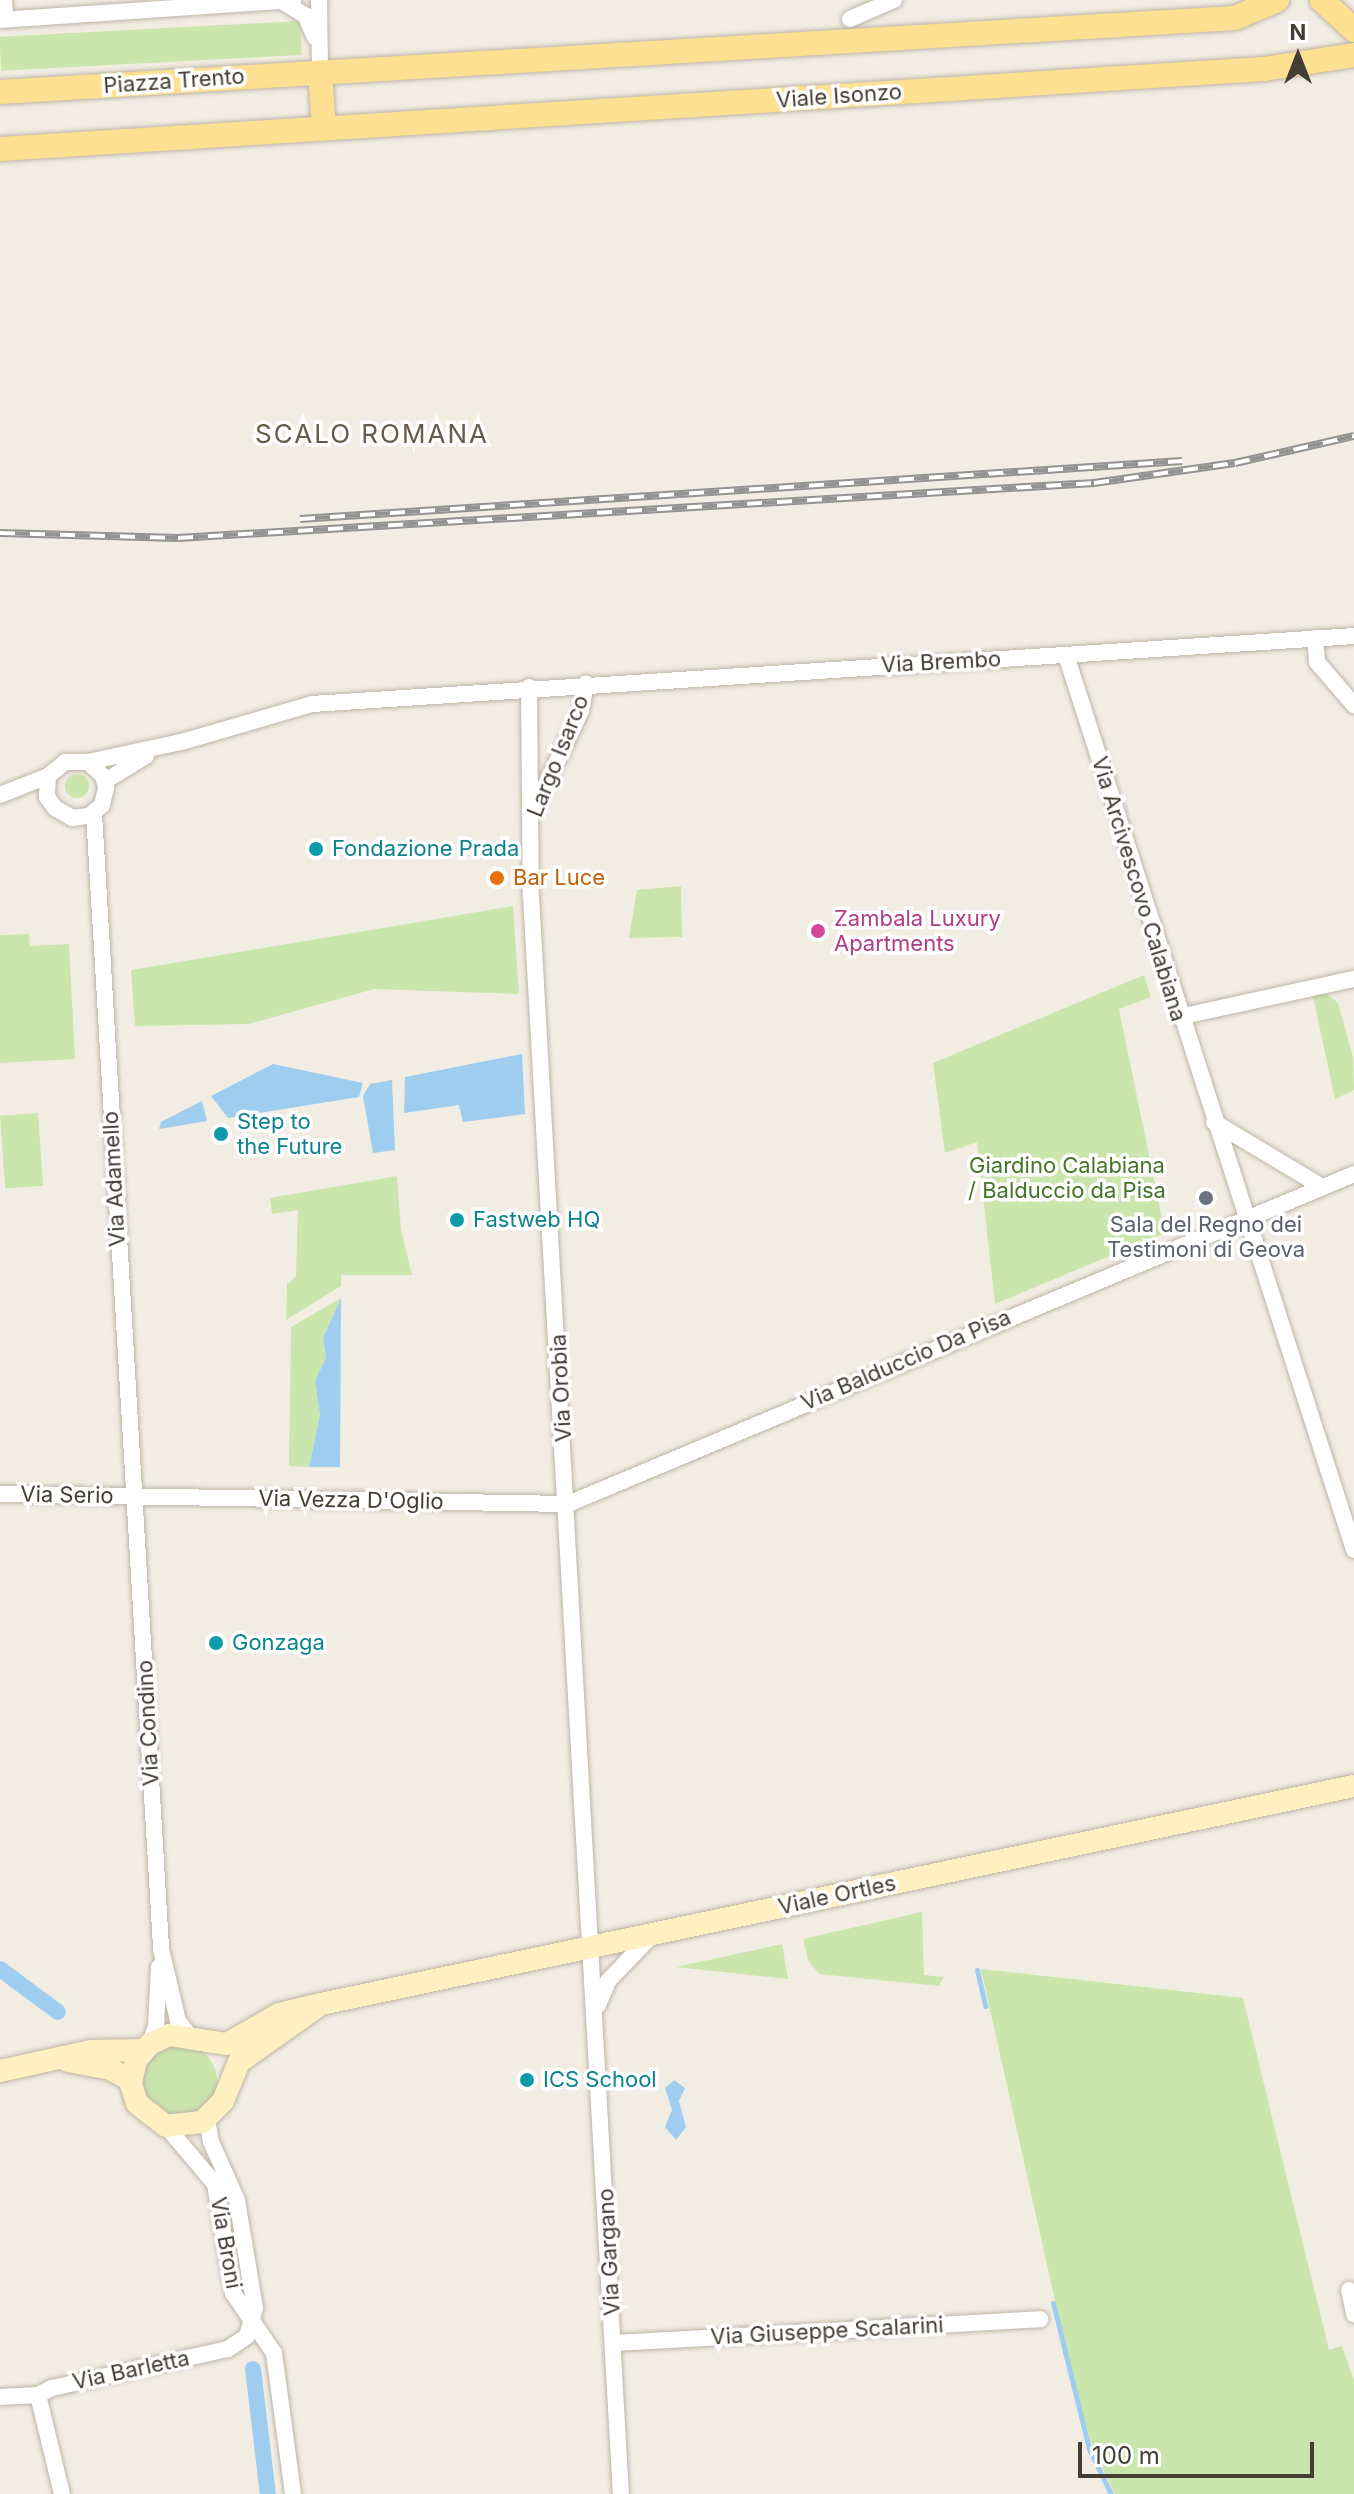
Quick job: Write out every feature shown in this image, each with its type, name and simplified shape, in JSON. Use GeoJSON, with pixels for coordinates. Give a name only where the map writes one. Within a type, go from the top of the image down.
{"type":"FeatureCollection","features":[{"type":"Feature","properties":{"kind":"main road"},"geometry":{"type":"LineString","coordinates":[[0,149],[324,128],[320,72],[1235,18],[1277,0]]}},
{"type":"Feature","properties":{"kind":"main road"},"geometry":{"type":"LineString","coordinates":[[1322,0],[1354,30]]}},
{"type":"Feature","properties":{"kind":"main road","name":"Viale Isonzo"},"geometry":{"type":"LineString","coordinates":[[324,128],[1263,69],[1354,55]]}},
{"type":"Feature","properties":{"kind":"main road","name":"Piazza Trento"},"geometry":{"type":"LineString","coordinates":[[0,92],[320,72]]}},
{"type":"Feature","properties":{"kind":"street"},"geometry":{"type":"LineString","coordinates":[[4,0],[2,20],[78,7],[288,1],[305,15],[318,45]]}},
{"type":"Feature","properties":{"kind":"street"},"geometry":{"type":"LineString","coordinates":[[319,0],[320,72]]}},
{"type":"Feature","properties":{"kind":"street"},"geometry":{"type":"LineString","coordinates":[[837,41],[850,19],[851,0]]}},
{"type":"Feature","properties":{"kind":"street"},"geometry":{"type":"LineString","coordinates":[[850,19],[894,0]]}},
{"type":"Feature","properties":{"kind":"street","name":"Via Brembo"},"geometry":{"type":"LineString","coordinates":[[185,741],[312,704],[586,683],[1354,636]]}},
{"type":"Feature","properties":{"kind":"street"},"geometry":{"type":"LineString","coordinates":[[1315,638],[1317,662],[1354,705]]}},
{"type":"Feature","properties":{"kind":"street","name":"Via Arcivescovo Calabiana"},"geometry":{"type":"LineString","coordinates":[[1066,655],[1179,1017],[1354,1550]]}},
{"type":"Feature","properties":{"kind":"street","name":"Largo Isarco"},"geometry":{"type":"LineString","coordinates":[[528,830],[559,748],[581,711],[586,683]]}},
{"type":"Feature","properties":{"kind":"street","name":"Largo Isarco"},"geometry":{"type":"LineString","coordinates":[[528,830],[532,732],[529,687]]}},
{"type":"Feature","properties":{"kind":"street"},"geometry":{"type":"LineString","coordinates":[[532,732],[545,748],[559,748]]}},
{"type":"Feature","properties":{"kind":"street"},"geometry":{"type":"LineString","coordinates":[[0,798],[48,776],[65,762],[88,762],[185,741]]}},
{"type":"Feature","properties":{"kind":"street"},"geometry":{"type":"LineString","coordinates":[[105,781],[130,763],[185,741]]}},
{"type":"Feature","properties":{"kind":"street"},"geometry":{"type":"LineString","coordinates":[[48,776],[47,797],[59,812],[76,818],[94,813],[105,799],[105,781],[88,762]]}},
{"type":"Feature","properties":{"kind":"street"},"geometry":{"type":"LineString","coordinates":[[0,798],[47,797]]}},
{"type":"Feature","properties":{"kind":"street","name":"Via Adamello"},"geometry":{"type":"LineString","coordinates":[[94,813],[134,1496]]}},
{"type":"Feature","properties":{"kind":"street"},"geometry":{"type":"LineString","coordinates":[[76,818],[96,861]]}},
{"type":"Feature","properties":{"kind":"street","name":"Via Orobia"},"geometry":{"type":"LineString","coordinates":[[528,830],[593,1946]]}},
{"type":"Feature","properties":{"kind":"street"},"geometry":{"type":"LineString","coordinates":[[1179,1017],[1354,979]]}},
{"type":"Feature","properties":{"kind":"street"},"geometry":{"type":"LineString","coordinates":[[1214,1122],[1322,1187]]}},
{"type":"Feature","properties":{"kind":"street","name":"Via Balduccio Da Pisa"},"geometry":{"type":"LineString","coordinates":[[568,1504],[1354,1174]]}},
{"type":"Feature","properties":{"kind":"street","name":"Via Serio"},"geometry":{"type":"LineString","coordinates":[[0,1494],[134,1496]]}},
{"type":"Feature","properties":{"kind":"street","name":"Via Vezza D'Oglio"},"geometry":{"type":"LineString","coordinates":[[134,1496],[568,1504]]}},
{"type":"Feature","properties":{"kind":"street","name":"Via Condino"},"geometry":{"type":"LineString","coordinates":[[134,1496],[161,1949],[156,2026],[146,2047]]}},
{"type":"Feature","properties":{"kind":"street","name":"Viale Ortles"},"geometry":{"type":"LineString","coordinates":[[0,2071],[91,2051],[146,2047],[169,2035],[227,2044],[279,2014],[321,2004],[1354,1786]]}},
{"type":"Feature","properties":{"kind":"street"},"geometry":{"type":"LineString","coordinates":[[596,2010],[608,1981],[654,1933]]}},
{"type":"Feature","properties":{"kind":"street","name":"Via Gargano"},"geometry":{"type":"LineString","coordinates":[[593,1946],[621,2494]]}},
{"type":"Feature","properties":{"kind":"street","name":"Via Condino"},"geometry":{"type":"LineString","coordinates":[[161,1949],[178,2021],[197,2037]]}},
{"type":"Feature","properties":{"kind":"street","name":"Viale Ortles"},"geometry":{"type":"LineString","coordinates":[[207,2119],[223,2101],[239,2062],[321,2004]]}},
{"type":"Feature","properties":{"kind":"street"},"geometry":{"type":"LineString","coordinates":[[197,2037],[220,2056],[227,2085]]}},
{"type":"Feature","properties":{"kind":"street"},"geometry":{"type":"LineString","coordinates":[[146,2047],[131,2080],[140,2108],[166,2126],[187,2127],[207,2119]]}},
{"type":"Feature","properties":{"kind":"street","name":"Viale Ortles"},"geometry":{"type":"LineString","coordinates":[[54,2060],[110,2069],[131,2080]]}},
{"type":"Feature","properties":{"kind":"street","name":"Via Broni"},"geometry":{"type":"LineString","coordinates":[[207,2119],[211,2142],[237,2200],[254,2324]]}},
{"type":"Feature","properties":{"kind":"street","name":"Via Broni"},"geometry":{"type":"LineString","coordinates":[[166,2126],[215,2184],[233,2293],[274,2353],[293,2494]]}},
{"type":"Feature","properties":{"kind":"street"},"geometry":{"type":"LineString","coordinates":[[1349,2290],[1354,2314]]}},
{"type":"Feature","properties":{"kind":"street","name":"Via Giuseppe Scalarini"},"geometry":{"type":"LineString","coordinates":[[614,2343],[1040,2319]]}},
{"type":"Feature","properties":{"kind":"street","name":"Via Barletta"},"geometry":{"type":"LineString","coordinates":[[0,2397],[38,2395],[52,2388],[228,2349],[242,2341],[254,2324]]}},
{"type":"Feature","properties":{"kind":"street"},"geometry":{"type":"LineString","coordinates":[[38,2395],[62,2494]]}},
{"type":"Feature","properties":{"kind":"green space"},"geometry":{"type":"Polygon","coordinates":[[[300,21],[302,55],[1,71],[0,37],[300,21]]]}},
{"type":"Feature","properties":{"kind":"green space"},"geometry":{"type":"Polygon","coordinates":[[[77,774],[88,781],[89,786],[82,797],[77,798],[66,791],[65,786],[72,775],[77,774]]]}},
{"type":"Feature","properties":{"kind":"green space"},"geometry":{"type":"Polygon","coordinates":[[[681,886],[682,937],[629,938],[637,890],[681,886]]]}},
{"type":"Feature","properties":{"kind":"green space"},"geometry":{"type":"Polygon","coordinates":[[[513,906],[519,994],[374,989],[249,1024],[135,1026],[131,970],[513,906]]]}},
{"type":"Feature","properties":{"kind":"green space"},"geometry":{"type":"Polygon","coordinates":[[[29,934],[30,946],[69,944],[75,1059],[0,1063],[0,935],[29,934]]]}},
{"type":"Feature","properties":{"kind":"green space","name":"Giardino Calabiana / Balduccio da Pisa"},"geometry":{"type":"Polygon","coordinates":[[[1144,975],[1151,997],[1119,1009],[1165,1233],[995,1304],[977,1142],[945,1153],[933,1063],[1144,975]]]}},
{"type":"Feature","properties":{"kind":"green space"},"geometry":{"type":"Polygon","coordinates":[[[1326,993],[1338,1003],[1353,1057],[1354,1090],[1335,1099],[1313,996],[1326,993]]]}},
{"type":"Feature","properties":{"kind":"green space"},"geometry":{"type":"Polygon","coordinates":[[[38,1113],[43,1186],[5,1188],[0,1116],[38,1113]]]}},
{"type":"Feature","properties":{"kind":"green space"},"geometry":{"type":"Polygon","coordinates":[[[397,1176],[401,1230],[412,1275],[341,1275],[341,1286],[286,1320],[287,1284],[296,1277],[298,1210],[272,1214],[270,1198],[397,1176]]]}},
{"type":"Feature","properties":{"kind":"green space"},"geometry":{"type":"Polygon","coordinates":[[[341,1298],[323,1338],[326,1358],[315,1381],[320,1415],[309,1467],[289,1466],[291,1327],[341,1298]]]}},
{"type":"Feature","properties":{"kind":"green space"},"geometry":{"type":"Polygon","coordinates":[[[922,1912],[924,1975],[944,1977],[939,1986],[819,1974],[808,1960],[803,1939],[922,1912]]]}},
{"type":"Feature","properties":{"kind":"green space"},"geometry":{"type":"Polygon","coordinates":[[[782,1944],[788,1979],[676,1967],[782,1944]]]}},
{"type":"Feature","properties":{"kind":"green space"},"geometry":{"type":"Polygon","coordinates":[[[981,1969],[1243,1998],[1329,2350],[1342,2346],[1354,2380],[1354,2494],[1115,2494],[1092,2447],[1066,2350],[981,1969]]]}},
{"type":"Feature","properties":{"kind":"green space"},"geometry":{"type":"Polygon","coordinates":[[[180,2044],[201,2050],[211,2060],[217,2081],[211,2102],[201,2112],[180,2118],[159,2112],[149,2102],[143,2081],[149,2060],[159,2050],[180,2044]]]}},
{"type":"Feature","properties":{"kind":"water"},"geometry":{"type":"Polygon","coordinates":[[[522,1054],[525,1114],[463,1122],[459,1105],[404,1113],[405,1077],[522,1054]]]}},
{"type":"Feature","properties":{"kind":"water"},"geometry":{"type":"Polygon","coordinates":[[[273,1064],[363,1083],[359,1097],[228,1118],[211,1096],[273,1064]]]}},
{"type":"Feature","properties":{"kind":"water"},"geometry":{"type":"Polygon","coordinates":[[[392,1080],[395,1150],[373,1153],[363,1096],[370,1084],[392,1080]]]}},
{"type":"Feature","properties":{"kind":"water"},"geometry":{"type":"Polygon","coordinates":[[[202,1101],[207,1121],[159,1129],[161,1122],[202,1101]]]}},
{"type":"Feature","properties":{"kind":"water"},"geometry":{"type":"Polygon","coordinates":[[[341,1298],[340,1467],[309,1467],[320,1415],[315,1381],[326,1358],[323,1338],[341,1298]]]}},
{"type":"Feature","properties":{"kind":"water"},"geometry":{"type":"Polygon","coordinates":[[[674,2080],[685,2088],[679,2101],[686,2127],[676,2140],[665,2127],[672,2110],[665,2088],[674,2080]]]}},
{"type":"Feature","properties":{"kind":"waterway"},"geometry":{"type":"LineString","coordinates":[[0,1969],[58,2012]]}},
{"type":"Feature","properties":{"kind":"waterway"},"geometry":{"type":"LineString","coordinates":[[977,1970],[985,2006]]}},
{"type":"Feature","properties":{"kind":"waterway"},"geometry":{"type":"LineString","coordinates":[[1053,2303],[1089,2449],[1111,2494]]}},
{"type":"Feature","properties":{"kind":"waterway"},"geometry":{"type":"LineString","coordinates":[[253,2369],[268,2494]]}},
{"type":"Feature","properties":{"kind":"railway"},"geometry":{"type":"LineString","coordinates":[[0,533],[178,538],[1094,483],[1235,463],[1354,436]]}},
{"type":"Feature","properties":{"kind":"railway"},"geometry":{"type":"LineString","coordinates":[[300,519],[1182,461]]}},
{"type":"Feature","properties":{"kind":"place","name":"Fondazione Prada"},"geometry":{"type":"Point","coordinates":[316,849]}},
{"type":"Feature","properties":{"kind":"place","name":"Bar Luce"},"geometry":{"type":"Point","coordinates":[497,878]}},
{"type":"Feature","properties":{"kind":"place","name":"Zambala Luxury Apartments"},"geometry":{"type":"Point","coordinates":[818,931]}},
{"type":"Feature","properties":{"kind":"place","name":"Step to the Future"},"geometry":{"type":"Point","coordinates":[221,1134]}},
{"type":"Feature","properties":{"kind":"place","name":"Sala del Regno dei Testimoni di Geova"},"geometry":{"type":"Point","coordinates":[1206,1198]}},
{"type":"Feature","properties":{"kind":"place","name":"Fastweb HQ"},"geometry":{"type":"Point","coordinates":[457,1220]}},
{"type":"Feature","properties":{"kind":"place","name":"Gonzaga"},"geometry":{"type":"Point","coordinates":[216,1643]}},
{"type":"Feature","properties":{"kind":"place","name":"ICS School"},"geometry":{"type":"Point","coordinates":[527,2080]}},
{"type":"Feature","properties":{"kind":"district","name":"SCALO ROMANA"},"geometry":{"type":"Point","coordinates":[372,434]}}]}
